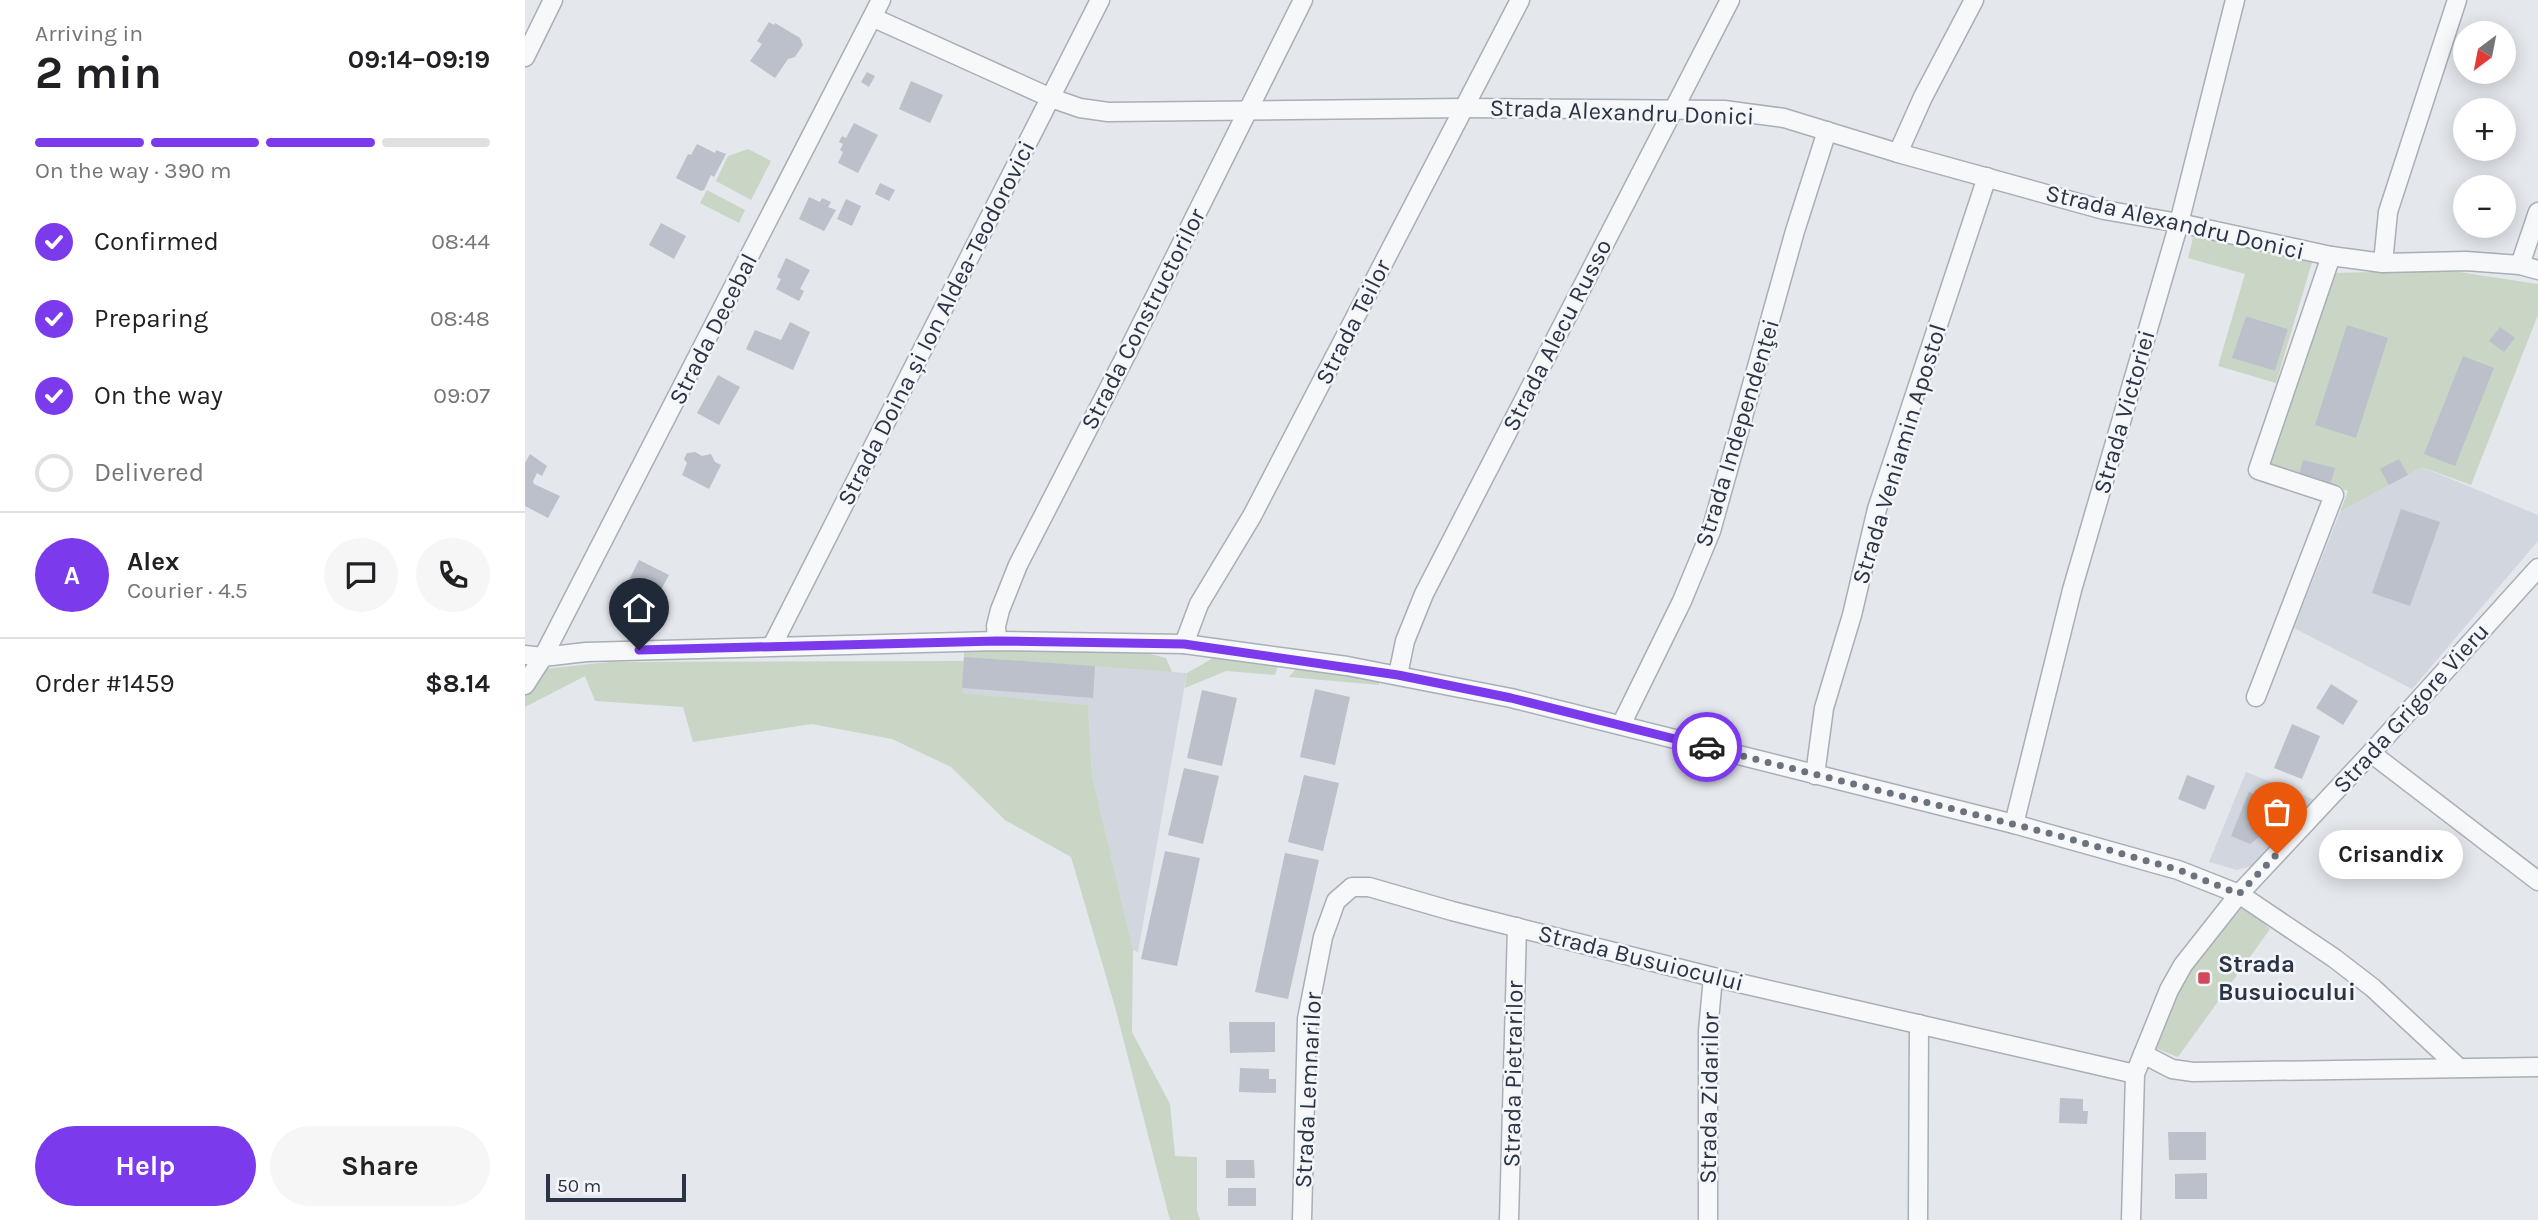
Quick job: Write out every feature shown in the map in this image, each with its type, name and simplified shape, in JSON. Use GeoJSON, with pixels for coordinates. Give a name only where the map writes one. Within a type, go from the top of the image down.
{"type":"FeatureCollection","features":[{"type":"Feature","properties":{"kind":"street"},"geometry":{"type":"LineString","coordinates":[[525,57],[553,0]]}},
{"type":"Feature","properties":{"kind":"street","name":"Strada Decebal"},"geometry":{"type":"LineString","coordinates":[[525,685],[534,656],[874,18],[881,0]]}},
{"type":"Feature","properties":{"kind":"street","name":"Strada Doina și Ion Aldea-Teodorovici"},"geometry":{"type":"LineString","coordinates":[[772,646],[1100,0]]}},
{"type":"Feature","properties":{"kind":"street","name":"Strada Constructorilor"},"geometry":{"type":"LineString","coordinates":[[997,641],[996,626],[1000,610],[1018,565],[1303,0]]}},
{"type":"Feature","properties":{"kind":"street","name":"Strada Teilor"},"geometry":{"type":"LineString","coordinates":[[1184,644],[1199,604],[1252,516],[1520,0]]}},
{"type":"Feature","properties":{"kind":"street","name":"Strada Alecu Russo"},"geometry":{"type":"LineString","coordinates":[[1398,675],[1405,641],[1425,594],[1730,0]]}},
{"type":"Feature","properties":{"kind":"street"},"geometry":{"type":"LineString","coordinates":[[1898,153],[1923,97],[1973,0]]}},
{"type":"Feature","properties":{"kind":"street","name":"Strada Victoriei"},"geometry":{"type":"LineString","coordinates":[[2014,824],[2072,590],[2179,223],[2235,0]]}},
{"type":"Feature","properties":{"kind":"street"},"geometry":{"type":"LineString","coordinates":[[2383,263],[2388,212],[2457,0]]}},
{"type":"Feature","properties":{"kind":"street","name":"Strada Alexandru Donici"},"geometry":{"type":"LineString","coordinates":[[874,18],[1051,98],[1080,108],[1108,112],[1464,108],[1724,110],[1784,118],[1898,153],[2104,210],[2179,223],[2331,256],[2383,263],[2466,261],[2520,265],[2538,270]]}},
{"type":"Feature","properties":{"kind":"street","name":"Strada Independenţei"},"geometry":{"type":"LineString","coordinates":[[1621,725],[1682,601],[1710,531],[1795,231],[1827,131]]}},
{"type":"Feature","properties":{"kind":"street","name":"Strada Veniamin Apostol"},"geometry":{"type":"LineString","coordinates":[[1815,775],[1824,708],[1852,615],[1877,509],[1987,177]]}},
{"type":"Feature","properties":{"kind":"street"},"geometry":{"type":"LineString","coordinates":[[2520,265],[2538,212]]}},
{"type":"Feature","properties":{"kind":"street"},"geometry":{"type":"LineString","coordinates":[[2256,697],[2334,495],[2258,470],[2331,256]]}},
{"type":"Feature","properties":{"kind":"street","name":"Strada Grigore Vieru"},"geometry":{"type":"LineString","coordinates":[[2131,1220],[2135,1074],[2169,990],[2183,965],[2239,894],[2538,568]]}},
{"type":"Feature","properties":{"kind":"street"},"geometry":{"type":"LineString","coordinates":[[534,656],[586,652],[997,641],[1184,644],[1398,675],[1511,698],[2014,824],[2179,870],[2239,894],[2334,958],[2373,988],[2458,1067]]}},
{"type":"Feature","properties":{"kind":"street"},"geometry":{"type":"LineString","coordinates":[[2371,753],[2536,875]]}},
{"type":"Feature","properties":{"kind":"street","name":"Strada Busuiocului"},"geometry":{"type":"LineString","coordinates":[[1352,887],[1369,887],[1713,977],[2135,1074]]}},
{"type":"Feature","properties":{"kind":"street","name":"Strada Lemnarilor"},"geometry":{"type":"LineString","coordinates":[[1302,1220],[1307,1019],[1323,937],[1336,901],[1352,887]]}},
{"type":"Feature","properties":{"kind":"street","name":"Strada Pietrarilor"},"geometry":{"type":"LineString","coordinates":[[1509,1220],[1517,927]]}},
{"type":"Feature","properties":{"kind":"street","name":"Strada Zidarilor"},"geometry":{"type":"LineString","coordinates":[[1708,1220],[1708,1031],[1713,977]]}},
{"type":"Feature","properties":{"kind":"street"},"geometry":{"type":"LineString","coordinates":[[1918,1220],[1919,1024]]}},
{"type":"Feature","properties":{"kind":"street"},"geometry":{"type":"LineString","coordinates":[[2143,1054],[2172,1069],[2193,1072],[2538,1067]]}},
{"type":"Feature","properties":{"kind":"shaded area"},"geometry":{"type":"Polygon","coordinates":[[[2422,467],[2538,515],[2538,541],[2412,689],[2294,628],[2340,512],[2422,467]]]}},
{"type":"Feature","properties":{"kind":"shaded area"},"geometry":{"type":"Polygon","coordinates":[[[964,657],[1187,673],[1138,952],[1133,950],[1092,775],[1088,705],[961,693],[964,657]]]}},
{"type":"Feature","properties":{"kind":"shaded area"},"geometry":{"type":"Polygon","coordinates":[[[2246,772],[2315,800],[2256,865],[2237,870],[2209,862],[2246,772]]]}},
{"type":"Feature","properties":{"kind":"green space"},"geometry":{"type":"Polygon","coordinates":[[[748,149],[771,161],[751,200],[716,181],[728,156],[748,149]]]}},
{"type":"Feature","properties":{"kind":"green space"},"geometry":{"type":"Polygon","coordinates":[[[707,190],[745,210],[739,223],[700,203],[707,190]]]}},
{"type":"Feature","properties":{"kind":"green space"},"geometry":{"type":"Polygon","coordinates":[[[2194,234],[2313,259],[2276,383],[2218,366],[2245,274],[2188,258],[2194,234]],[[2246,316],[2233,358],[2275,371],[2288,329],[2246,316]]]}},
{"type":"Feature","properties":{"kind":"green space"},"geometry":{"type":"Polygon","coordinates":[[[2446,270],[2538,284],[2538,315],[2471,485],[2422,467],[2340,512],[2348,491],[2266,467],[2334,273],[2446,270]]]}},
{"type":"Feature","properties":{"kind":"green space"},"geometry":{"type":"Polygon","coordinates":[[[964,649],[1147,653],[1166,658],[1172,672],[964,657],[964,649]]]}},
{"type":"Feature","properties":{"kind":"green space"},"geometry":{"type":"Polygon","coordinates":[[[1215,657],[1278,665],[1275,675],[1226,671],[1185,688],[1187,673],[1215,657]]]}},
{"type":"Feature","properties":{"kind":"green space"},"geometry":{"type":"Polygon","coordinates":[[[964,661],[962,693],[1088,705],[1092,775],[1133,950],[1132,1032],[1170,1104],[1175,1156],[1197,1157],[1197,1210],[1200,1220],[1170,1220],[1115,1007],[1071,857],[1005,820],[951,767],[892,739],[812,724],[693,742],[683,707],[595,701],[585,676],[525,707],[525,671],[609,662],[964,661]]]}},
{"type":"Feature","properties":{"kind":"green space"},"geometry":{"type":"Polygon","coordinates":[[[1297,668],[1379,680],[1379,685],[1289,677],[1297,668]]]}},
{"type":"Feature","properties":{"kind":"green space"},"geometry":{"type":"Polygon","coordinates":[[[2244,906],[2270,929],[2178,1057],[2155,1048],[2182,979],[2209,942],[2244,906]]]}},
{"type":"Feature","properties":{"kind":"building"},"geometry":{"type":"Polygon","coordinates":[[[769,22],[800,38],[803,45],[795,57],[788,59],[775,78],[750,61],[762,44],[757,41],[769,22]]]}},
{"type":"Feature","properties":{"kind":"building"},"geometry":{"type":"Polygon","coordinates":[[[867,72],[875,76],[869,87],[861,82],[867,72]]]}},
{"type":"Feature","properties":{"kind":"building"},"geometry":{"type":"Polygon","coordinates":[[[911,81],[943,95],[930,123],[899,109],[911,81]]]}},
{"type":"Feature","properties":{"kind":"building"},"geometry":{"type":"Polygon","coordinates":[[[854,123],[878,135],[858,173],[838,163],[843,152],[840,150],[843,144],[839,142],[842,136],[846,138],[854,123]]]}},
{"type":"Feature","properties":{"kind":"building"},"geometry":{"type":"Polygon","coordinates":[[[697,144],[715,153],[716,150],[726,154],[714,177],[711,175],[701,191],[676,178],[688,154],[691,155],[697,144]]]}},
{"type":"Feature","properties":{"kind":"building"},"geometry":{"type":"Polygon","coordinates":[[[880,183],[895,190],[889,201],[875,194],[880,183]]]}},
{"type":"Feature","properties":{"kind":"building"},"geometry":{"type":"Polygon","coordinates":[[[809,197],[820,202],[822,198],[831,202],[828,207],[836,210],[824,231],[799,219],[809,197]]]}},
{"type":"Feature","properties":{"kind":"building"},"geometry":{"type":"Polygon","coordinates":[[[846,199],[861,206],[852,226],[837,219],[846,199]]]}},
{"type":"Feature","properties":{"kind":"building"},"geometry":{"type":"Polygon","coordinates":[[[661,223],[686,236],[674,259],[649,245],[661,223]]]}},
{"type":"Feature","properties":{"kind":"building"},"geometry":{"type":"Polygon","coordinates":[[[786,258],[810,270],[800,289],[804,291],[799,301],[776,289],[781,279],[777,277],[786,258]]]}},
{"type":"Feature","properties":{"kind":"building"},"geometry":{"type":"Polygon","coordinates":[[[2246,316],[2288,329],[2275,371],[2232,358],[2246,316]]]}},
{"type":"Feature","properties":{"kind":"building"},"geometry":{"type":"Polygon","coordinates":[[[790,322],[810,332],[793,370],[746,349],[755,330],[781,340],[790,322]]]}},
{"type":"Feature","properties":{"kind":"building"},"geometry":{"type":"Polygon","coordinates":[[[2347,325],[2388,338],[2356,438],[2315,425],[2347,325]]]}},
{"type":"Feature","properties":{"kind":"building"},"geometry":{"type":"Polygon","coordinates":[[[2500,327],[2515,338],[2504,352],[2489,341],[2500,327]]]}},
{"type":"Feature","properties":{"kind":"building"},"geometry":{"type":"Polygon","coordinates":[[[2463,356],[2494,368],[2455,466],[2424,454],[2463,356]]]}},
{"type":"Feature","properties":{"kind":"building"},"geometry":{"type":"Polygon","coordinates":[[[718,375],[740,387],[719,425],[697,413],[718,375]]]}},
{"type":"Feature","properties":{"kind":"building"},"geometry":{"type":"Polygon","coordinates":[[[695,452],[702,456],[711,454],[715,462],[721,465],[709,489],[682,475],[687,463],[684,459],[687,453],[695,452]]]}},
{"type":"Feature","properties":{"kind":"building"},"geometry":{"type":"Polygon","coordinates":[[[530,454],[547,466],[542,476],[537,473],[534,484],[560,496],[548,518],[525,506],[525,463],[530,454]]]}},
{"type":"Feature","properties":{"kind":"building"},"geometry":{"type":"Polygon","coordinates":[[[2399,459],[2408,475],[2389,485],[2380,469],[2399,459]]]}},
{"type":"Feature","properties":{"kind":"building"},"geometry":{"type":"Polygon","coordinates":[[[2303,460],[2335,468],[2330,485],[2299,476],[2303,460]]]}},
{"type":"Feature","properties":{"kind":"building"},"geometry":{"type":"Polygon","coordinates":[[[2401,509],[2440,522],[2410,606],[2372,593],[2401,509]]]}},
{"type":"Feature","properties":{"kind":"building"},"geometry":{"type":"Polygon","coordinates":[[[639,560],[669,575],[656,599],[627,584],[639,560]]]}},
{"type":"Feature","properties":{"kind":"building"},"geometry":{"type":"Polygon","coordinates":[[[964,657],[1095,666],[1093,698],[962,688],[964,657]]]}},
{"type":"Feature","properties":{"kind":"building"},"geometry":{"type":"Polygon","coordinates":[[[2331,684],[2358,701],[2343,725],[2316,708],[2331,684]]]}},
{"type":"Feature","properties":{"kind":"building"},"geometry":{"type":"Polygon","coordinates":[[[1315,689],[1350,697],[1335,765],[1300,757],[1315,689]]]}},
{"type":"Feature","properties":{"kind":"building"},"geometry":{"type":"Polygon","coordinates":[[[1202,690],[1237,698],[1222,766],[1187,758],[1202,690]]]}},
{"type":"Feature","properties":{"kind":"building"},"geometry":{"type":"Polygon","coordinates":[[[2292,724],[2320,736],[2302,779],[2274,768],[2292,724]]]}},
{"type":"Feature","properties":{"kind":"building"},"geometry":{"type":"Polygon","coordinates":[[[1184,768],[1219,776],[1203,844],[1168,835],[1184,768]]]}},
{"type":"Feature","properties":{"kind":"building"},"geometry":{"type":"Polygon","coordinates":[[[1304,775],[1339,783],[1323,851],[1288,842],[1304,775]]]}},
{"type":"Feature","properties":{"kind":"building"},"geometry":{"type":"Polygon","coordinates":[[[2187,775],[2215,786],[2205,810],[2178,799],[2187,775]]]}},
{"type":"Feature","properties":{"kind":"building"},"geometry":{"type":"Polygon","coordinates":[[[2249,792],[2268,800],[2268,811],[2272,816],[2266,832],[2250,844],[2231,836],[2249,792]]]}},
{"type":"Feature","properties":{"kind":"building"},"geometry":{"type":"Polygon","coordinates":[[[1165,851],[1200,858],[1177,966],[1141,959],[1165,851]]]}},
{"type":"Feature","properties":{"kind":"building"},"geometry":{"type":"Polygon","coordinates":[[[1285,853],[1319,860],[1288,999],[1255,992],[1285,853]]]}},
{"type":"Feature","properties":{"kind":"building"},"geometry":{"type":"Polygon","coordinates":[[[1229,1022],[1275,1022],[1275,1052],[1230,1053],[1229,1022]]]}},
{"type":"Feature","properties":{"kind":"building"},"geometry":{"type":"Polygon","coordinates":[[[1240,1068],[1269,1069],[1269,1079],[1276,1079],[1276,1093],[1239,1092],[1240,1068]]]}},
{"type":"Feature","properties":{"kind":"building"},"geometry":{"type":"Polygon","coordinates":[[[2060,1098],[2083,1099],[2083,1111],[2088,1111],[2087,1124],[2059,1123],[2060,1098]]]}},
{"type":"Feature","properties":{"kind":"building"},"geometry":{"type":"Polygon","coordinates":[[[2168,1132],[2206,1132],[2206,1160],[2169,1160],[2168,1132]]]}},
{"type":"Feature","properties":{"kind":"building"},"geometry":{"type":"Polygon","coordinates":[[[1226,1160],[1254,1160],[1255,1178],[1226,1178],[1226,1160]]]}},
{"type":"Feature","properties":{"kind":"building"},"geometry":{"type":"Polygon","coordinates":[[[2207,1173],[2207,1199],[2175,1199],[2175,1174],[2207,1173]]]}},
{"type":"Feature","properties":{"kind":"building"},"geometry":{"type":"Polygon","coordinates":[[[1228,1188],[1256,1188],[1256,1206],[1228,1206],[1228,1188]]]}},
{"type":"Feature","properties":{"kind":"way so far"},"geometry":{"type":"LineString","coordinates":[[1707,747],[2056,835],[2179,870],[2239,894],[2277,854]]}},
{"type":"Feature","properties":{"kind":"place","name":"Crisandix"},"geometry":{"type":"Point","coordinates":[2277,854]}},
{"type":"Feature","properties":{"kind":"place","name":"Strada Busuiocului"},"geometry":{"type":"Point","coordinates":[2204,978]}},
{"type":"Feature","properties":{"kind":"route"},"geometry":{"type":"LineString","coordinates":[[639,650],[997,641],[1184,644],[1283,656],[1398,675],[1511,698],[1707,747]]}}]}
